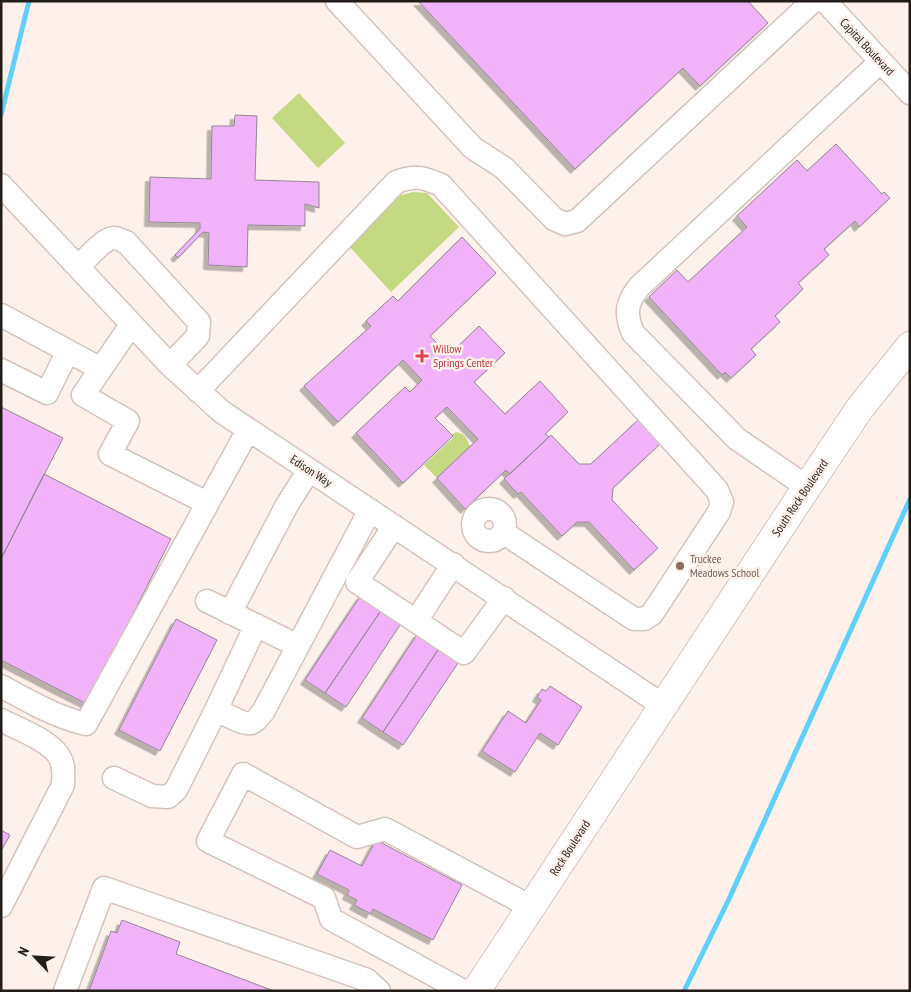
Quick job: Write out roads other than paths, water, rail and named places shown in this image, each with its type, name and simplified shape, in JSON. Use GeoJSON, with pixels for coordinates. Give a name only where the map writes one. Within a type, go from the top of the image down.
{"type":"FeatureCollection","features":[{"type":"Feature","properties":{"kind":"main road","name":"South Rock Boulevard"},"geometry":{"type":"LineString","coordinates":[[664,706],[860,408],[910,346]]}},
{"type":"Feature","properties":{"kind":"main road","name":"Rock Boulevard"},"geometry":{"type":"LineString","coordinates":[[476,991],[664,706]]}},
{"type":"Feature","properties":{"kind":"street"},"geometry":{"type":"LineString","coordinates":[[337,1],[473,148],[504,168],[554,219],[565,224],[577,221],[813,1]]}},
{"type":"Feature","properties":{"kind":"street","name":"Capital Boulevard"},"geometry":{"type":"LineString","coordinates":[[825,1],[910,93]]}},
{"type":"Feature","properties":{"kind":"street"},"geometry":{"type":"LineString","coordinates":[[807,487],[737,439],[633,333],[627,316],[628,306],[631,297],[639,288],[835,102],[880,62]]}},
{"type":"Feature","properties":{"kind":"street"},"geometry":{"type":"LineString","coordinates":[[198,391],[396,182],[411,177],[426,178],[441,185],[717,490],[722,502],[719,512],[652,614],[644,619],[634,619],[494,537],[458,568],[416,621]]}},
{"type":"Feature","properties":{"kind":"street","name":"Edison Way"},"geometry":{"type":"LineString","coordinates":[[2,188],[170,365],[222,412],[664,706]]}},
{"type":"Feature","properties":{"kind":"street"},"geometry":{"type":"LineString","coordinates":[[78,268],[102,243],[116,238],[126,242],[199,322],[198,336],[170,365]]}},
{"type":"Feature","properties":{"kind":"street"},"geometry":{"type":"LineString","coordinates":[[1,315],[101,369]]}},
{"type":"Feature","properties":{"kind":"street"},"geometry":{"type":"LineString","coordinates":[[132,325],[82,395],[128,421],[110,454],[207,502]]}},
{"type":"Feature","properties":{"kind":"street"},"geometry":{"type":"LineString","coordinates":[[1,370],[46,393],[68,351]]}},
{"type":"Feature","properties":{"kind":"street"},"geometry":{"type":"LineString","coordinates":[[1,686],[71,721],[86,724],[248,430]]}},
{"type":"Feature","properties":{"kind":"street"},"geometry":{"type":"LineString","coordinates":[[230,613],[287,504],[309,470]]}},
{"type":"Feature","properties":{"kind":"street"},"geometry":{"type":"LineString","coordinates":[[216,710],[246,723],[257,720],[370,510]]}},
{"type":"Feature","properties":{"kind":"street"},"geometry":{"type":"LineString","coordinates":[[394,526],[358,582],[464,653],[504,598]]}},
{"type":"Feature","properties":{"kind":"street"},"geometry":{"type":"LineString","coordinates":[[207,601],[298,646]]}},
{"type":"Feature","properties":{"kind":"street"},"geometry":{"type":"LineString","coordinates":[[114,778],[152,796],[168,797],[176,790],[256,625]]}},
{"type":"Feature","properties":{"kind":"street"},"geometry":{"type":"LineString","coordinates":[[1,720],[51,746],[60,758],[64,771],[63,785],[1,906]]}},
{"type":"Feature","properties":{"kind":"street"},"geometry":{"type":"LineString","coordinates":[[463,991],[331,919],[324,898],[208,840],[243,774],[357,837],[385,829],[531,907]]}},
{"type":"Feature","properties":{"kind":"street"},"geometry":{"type":"LineString","coordinates":[[64,991],[104,888],[369,987]]}},
{"type":"Feature","properties":{"kind":"waterway"},"geometry":{"type":"LineString","coordinates":[[1,115],[29,1]]}},
{"type":"Feature","properties":{"kind":"waterway"},"geometry":{"type":"LineString","coordinates":[[684,991],[729,899],[910,499]]}},
{"type":"Feature","properties":{"kind":"place","name":"Willow Springs Center"},"geometry":{"type":"Point","coordinates":[422,356]}},
{"type":"Feature","properties":{"kind":"place","name":"Truckee Meadows School"},"geometry":{"type":"Point","coordinates":[680,566]}}]}
